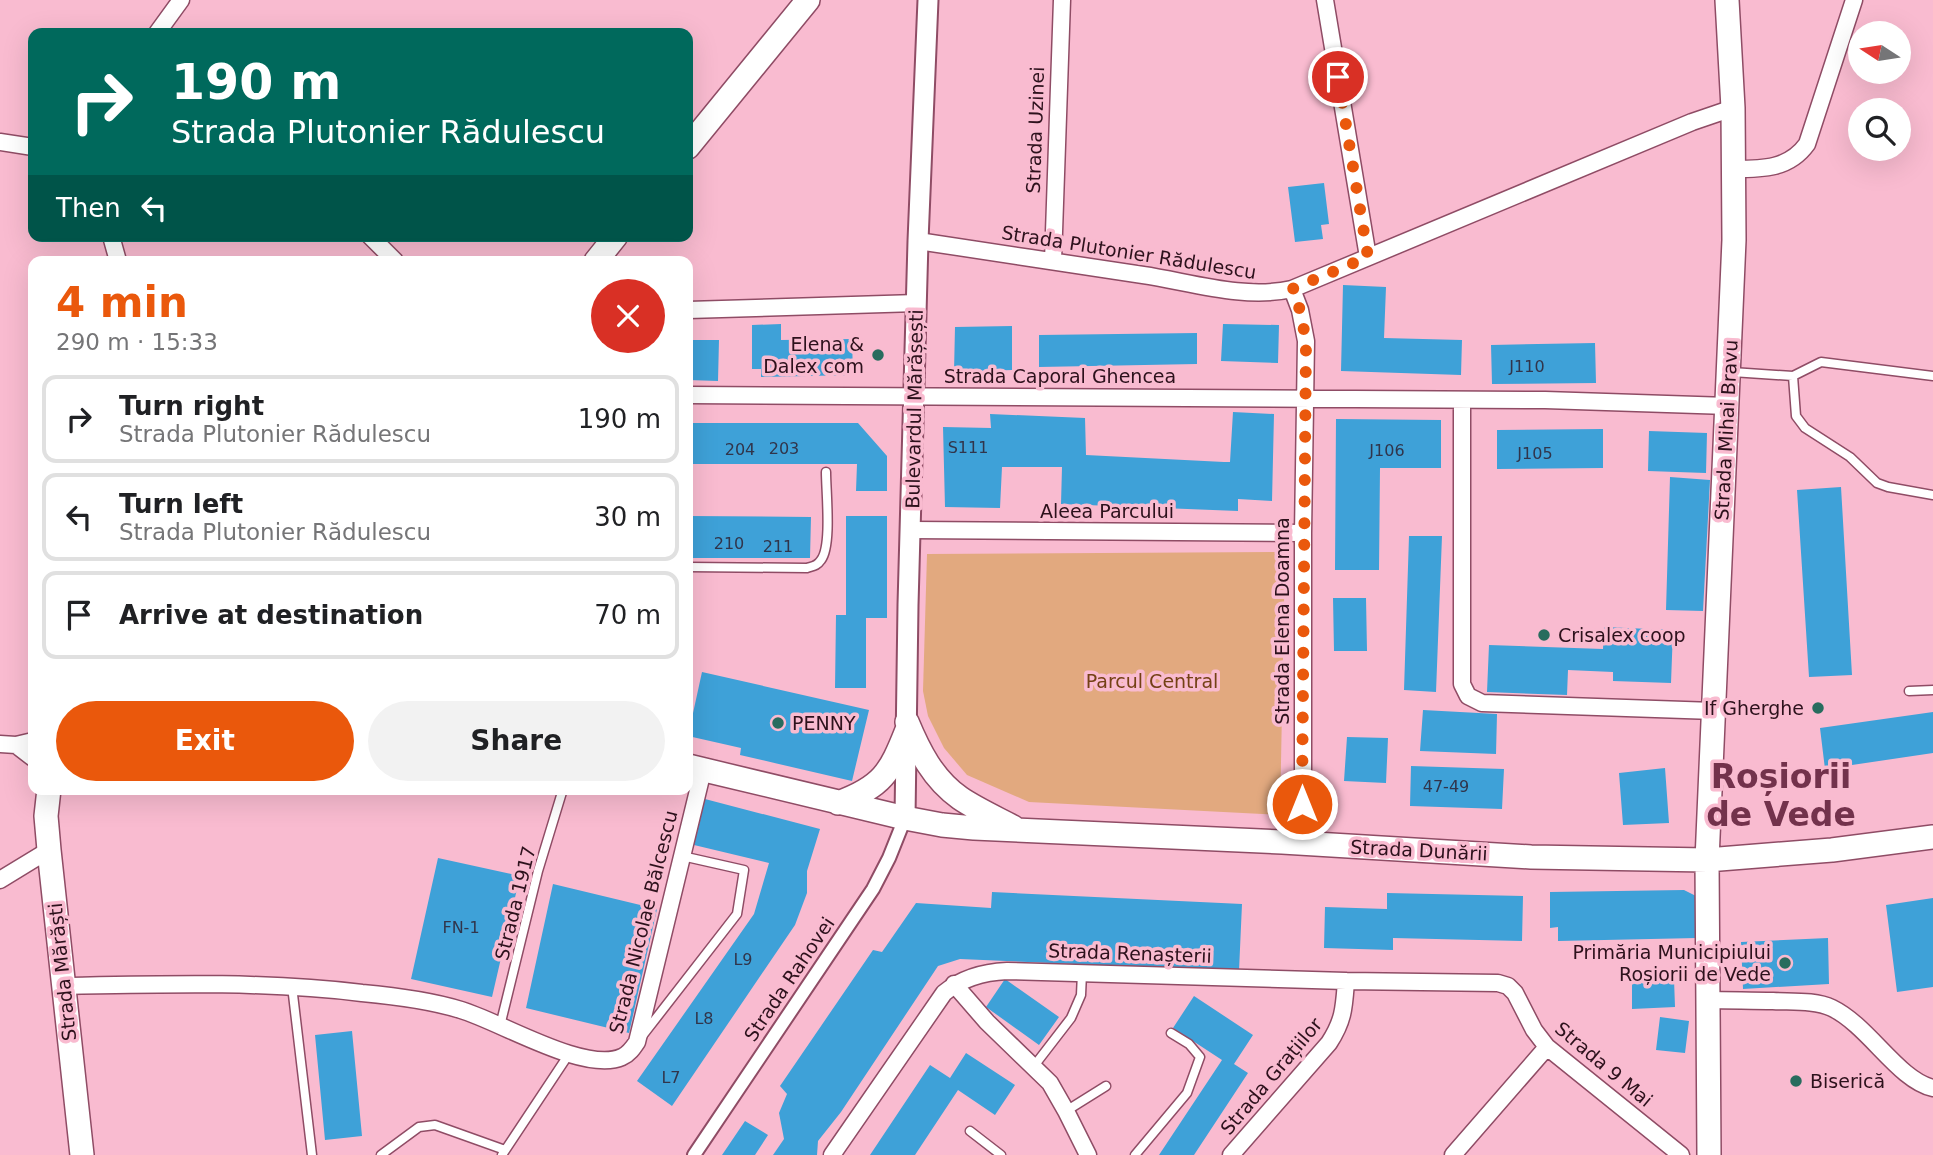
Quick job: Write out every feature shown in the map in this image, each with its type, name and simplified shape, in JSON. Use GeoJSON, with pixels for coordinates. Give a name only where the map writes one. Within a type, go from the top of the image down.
{"type":"FeatureCollection","features":[{"type":"Feature","properties":{"kind":"main road"},"geometry":{"type":"LineString","coordinates":[[693,141],[808,0]]}},
{"type":"Feature","properties":{"kind":"main road","name":"Strada Mihai Bravu"},"geometry":{"type":"LineString","coordinates":[[1709,1155],[1707,860],[1734,240],[1727,0]]}},
{"type":"Feature","properties":{"kind":"main road"},"geometry":{"type":"LineString","coordinates":[[600,256],[611,242]]}},
{"type":"Feature","properties":{"kind":"main road"},"geometry":{"type":"LineString","coordinates":[[838,803],[864,793],[883,778],[892,765],[907,726]]}},
{"type":"Feature","properties":{"kind":"main road"},"geometry":{"type":"LineString","coordinates":[[907,726],[928,764],[941,781],[960,798],[1019,830]]}},
{"type":"Feature","properties":{"kind":"main road","name":"Strada Dunării"},"geometry":{"type":"LineString","coordinates":[[695,768],[838,803],[958,827],[1531,857],[1707,860],[1818,851],[1933,837]]}},
{"type":"Feature","properties":{"kind":"main road","name":"Strada Mărăști"},"geometry":{"type":"LineString","coordinates":[[48,795],[46,816],[49,850],[82,1155]]}},
{"type":"Feature","properties":{"kind":"street"},"geometry":{"type":"LineString","coordinates":[[161,28],[181,0]]}},
{"type":"Feature","properties":{"kind":"street","name":"Bulevardul Mărășești"},"geometry":{"type":"LineString","coordinates":[[905,818],[918,241],[928,0]]}},
{"type":"Feature","properties":{"kind":"street","name":"Strada Uzinei"},"geometry":{"type":"LineString","coordinates":[[1053,261],[1062,0]]}},
{"type":"Feature","properties":{"kind":"street"},"geometry":{"type":"LineString","coordinates":[[1325,0],[1368,257]]}},
{"type":"Feature","properties":{"kind":"street"},"geometry":{"type":"LineString","coordinates":[[1734,169],[1776,166],[1800,155],[1807,144],[1854,0]]}},
{"type":"Feature","properties":{"kind":"street","name":"Strada Plutonier Rădulescu"},"geometry":{"type":"LineString","coordinates":[[918,241],[1251,293],[1275,293],[1292,289],[1692,122],[1732,108]]}},
{"type":"Feature","properties":{"kind":"street"},"geometry":{"type":"LineString","coordinates":[[0,142],[28,146]]}},
{"type":"Feature","properties":{"kind":"street"},"geometry":{"type":"LineString","coordinates":[[375,242],[390,256]]}},
{"type":"Feature","properties":{"kind":"street","name":"Strada Elena Doamna"},"geometry":{"type":"LineString","coordinates":[[1292,289],[1300,310],[1306,341],[1303,843]]}},
{"type":"Feature","properties":{"kind":"street"},"geometry":{"type":"LineString","coordinates":[[693,310],[917,303]]}},
{"type":"Feature","properties":{"kind":"street","name":"Strada Caporal Ghencea"},"geometry":{"type":"LineString","coordinates":[[693,395],[1305,399]]}},
{"type":"Feature","properties":{"kind":"street"},"geometry":{"type":"LineString","coordinates":[[1305,399],[1545,400],[1728,406]]}},
{"type":"Feature","properties":{"kind":"street"},"geometry":{"type":"LineString","coordinates":[[1462,400],[1462,684],[1468,696],[1482,703],[1714,711]]}},
{"type":"Feature","properties":{"kind":"street","name":"Aleea Parcului"},"geometry":{"type":"LineString","coordinates":[[911,530],[1303,533]]}},
{"type":"Feature","properties":{"kind":"street"},"geometry":{"type":"LineString","coordinates":[[8,745],[28,742]]}},
{"type":"Feature","properties":{"kind":"street"},"geometry":{"type":"LineString","coordinates":[[8,745],[28,755]]}},
{"type":"Feature","properties":{"kind":"street","name":"Strada Nicolae Bălcescu"},"geometry":{"type":"LineString","coordinates":[[64,986],[170,984],[292,986],[342,990],[425,1001],[461,1010],[569,1054],[615,1059],[630,1052],[637,1042],[682,856],[691,795]]}},
{"type":"Feature","properties":{"kind":"street","name":"Strada Rahovei"},"geometry":{"type":"LineString","coordinates":[[694,1155],[873,889],[905,818]]}},
{"type":"Feature","properties":{"kind":"street"},"geometry":{"type":"LineString","coordinates":[[0,880],[49,850]]}},
{"type":"Feature","properties":{"kind":"street","name":"Strada Renașterii"},"geometry":{"type":"LineString","coordinates":[[954,984],[993,972],[1082,973],[1498,984],[1508,986],[1515,993]]}},
{"type":"Feature","properties":{"kind":"street","name":"Strada Grațiilor"},"geometry":{"type":"LineString","coordinates":[[1242,1151],[1339,1027],[1344,1009],[1346,981]]}},
{"type":"Feature","properties":{"kind":"street"},"geometry":{"type":"LineString","coordinates":[[832,1155],[934,1005],[954,984],[987,1022],[1050,1083],[1088,1155]]}},
{"type":"Feature","properties":{"kind":"street","name":"Strada 9 Mai"},"geometry":{"type":"LineString","coordinates":[[1515,993],[1534,1030],[1547,1047],[1681,1155]]}},
{"type":"Feature","properties":{"kind":"street"},"geometry":{"type":"LineString","coordinates":[[1708,1000],[1811,1002],[1832,1008],[1869,1035],[1920,1085],[1933,1088]]}},
{"type":"Feature","properties":{"kind":"street"},"geometry":{"type":"LineString","coordinates":[[1453,1155],[1547,1047]]}},
{"type":"Feature","properties":{"kind":"lane"},"geometry":{"type":"LineString","coordinates":[[1729,372],[1793,376],[1821,362],[1933,376]]}},
{"type":"Feature","properties":{"kind":"lane"},"geometry":{"type":"LineString","coordinates":[[1793,376],[1796,416],[1805,428],[1850,457],[1877,483],[1933,495]]}},
{"type":"Feature","properties":{"kind":"lane"},"geometry":{"type":"LineString","coordinates":[[693,567],[807,568],[817,565],[823,559],[828,545],[825,472]]}},
{"type":"Feature","properties":{"kind":"lane"},"geometry":{"type":"LineString","coordinates":[[1909,691],[1933,690]]}},
{"type":"Feature","properties":{"kind":"lane","name":"Strada 1917"},"geometry":{"type":"LineString","coordinates":[[500,1026],[538,871],[561,795]]}},
{"type":"Feature","properties":{"kind":"lane"},"geometry":{"type":"LineString","coordinates":[[637,1042],[737,914],[744,870],[682,856]]}},
{"type":"Feature","properties":{"kind":"lane"},"geometry":{"type":"LineString","coordinates":[[1034,1066],[1071,1018],[1081,995],[1082,973]]}},
{"type":"Feature","properties":{"kind":"lane"},"geometry":{"type":"LineString","coordinates":[[292,986],[312,1155]]}},
{"type":"Feature","properties":{"kind":"lane"},"geometry":{"type":"LineString","coordinates":[[1135,1155],[1187,1093],[1200,1057],[1189,1044],[1171,1033]]}},
{"type":"Feature","properties":{"kind":"lane"},"geometry":{"type":"LineString","coordinates":[[380,1155],[419,1127],[435,1125],[504,1152],[569,1054]]}},
{"type":"Feature","properties":{"kind":"lane"},"geometry":{"type":"LineString","coordinates":[[1066,1111],[1106,1086]]}},
{"type":"Feature","properties":{"kind":"lane"},"geometry":{"type":"LineString","coordinates":[[970,1131],[1002,1155]]}},
{"type":"Feature","properties":{"kind":"green space","name":"Parcul Central"},"geometry":{"type":"Polygon","coordinates":[[[1285,552],[1280,815],[1029,802],[967,775],[944,748],[928,716],[923,691],[927,554],[1285,552]]]}},
{"type":"Feature","properties":{"kind":"building"},"geometry":{"type":"Polygon","coordinates":[[[1324,183],[1329,224],[1321,225],[1323,239],[1295,242],[1288,187],[1324,183]]]}},
{"type":"Feature","properties":{"kind":"building"},"geometry":{"type":"Polygon","coordinates":[[[1343,285],[1386,287],[1384,338],[1462,340],[1461,375],[1341,371],[1343,285]]]}},
{"type":"Feature","properties":{"kind":"building"},"geometry":{"type":"Polygon","coordinates":[[[781,324],[781,340],[852,339],[853,375],[761,377],[761,369],[752,369],[752,325],[781,324]]]}},
{"type":"Feature","properties":{"kind":"building"},"geometry":{"type":"Polygon","coordinates":[[[1223,324],[1279,325],[1278,363],[1221,361],[1223,324]]]}},
{"type":"Feature","properties":{"kind":"building"},"geometry":{"type":"Polygon","coordinates":[[[1012,326],[1012,370],[954,372],[955,327],[1012,326]]]}},
{"type":"Feature","properties":{"kind":"building"},"geometry":{"type":"Polygon","coordinates":[[[1197,333],[1197,364],[1039,367],[1039,335],[1197,333]]]}},
{"type":"Feature","properties":{"kind":"building"},"geometry":{"type":"Polygon","coordinates":[[[693,340],[719,340],[718,381],[693,380],[693,340]]]}},
{"type":"Feature","properties":{"kind":"building"},"geometry":{"type":"Polygon","coordinates":[[[1595,343],[1596,383],[1492,384],[1491,345],[1595,343]]]}},
{"type":"Feature","properties":{"kind":"building"},"geometry":{"type":"Polygon","coordinates":[[[1233,412],[1274,414],[1272,501],[1238,499],[1238,511],[1061,504],[1062,467],[1002,467],[1000,508],[945,507],[943,427],[991,428],[990,414],[1085,418],[1086,455],[1230,462],[1233,412]]]}},
{"type":"Feature","properties":{"kind":"building"},"geometry":{"type":"Polygon","coordinates":[[[1336,419],[1441,420],[1441,468],[1380,468],[1379,570],[1335,570],[1336,419]]]}},
{"type":"Feature","properties":{"kind":"building"},"geometry":{"type":"Polygon","coordinates":[[[693,423],[858,423],[887,456],[887,491],[856,491],[857,464],[693,464],[693,423]]]}},
{"type":"Feature","properties":{"kind":"building"},"geometry":{"type":"Polygon","coordinates":[[[1603,429],[1603,468],[1497,469],[1497,430],[1603,429]]]}},
{"type":"Feature","properties":{"kind":"building"},"geometry":{"type":"Polygon","coordinates":[[[1649,431],[1707,433],[1706,473],[1648,471],[1649,431]]]}},
{"type":"Feature","properties":{"kind":"building"},"geometry":{"type":"Polygon","coordinates":[[[1670,477],[1710,480],[1703,611],[1666,610],[1670,477]]]}},
{"type":"Feature","properties":{"kind":"building"},"geometry":{"type":"Polygon","coordinates":[[[1841,487],[1852,675],[1809,677],[1797,490],[1841,487]]]}},
{"type":"Feature","properties":{"kind":"building"},"geometry":{"type":"Polygon","coordinates":[[[693,516],[811,517],[810,558],[693,558],[693,516]]]}},
{"type":"Feature","properties":{"kind":"building"},"geometry":{"type":"Polygon","coordinates":[[[846,516],[887,516],[887,618],[866,618],[866,688],[835,688],[836,615],[846,615],[846,516]]]}},
{"type":"Feature","properties":{"kind":"building"},"geometry":{"type":"Polygon","coordinates":[[[1409,536],[1442,536],[1436,692],[1404,690],[1409,536]]]}},
{"type":"Feature","properties":{"kind":"building"},"geometry":{"type":"Polygon","coordinates":[[[1333,598],[1366,598],[1367,651],[1334,651],[1333,598]]]}},
{"type":"Feature","properties":{"kind":"building"},"geometry":{"type":"Polygon","coordinates":[[[1604,627],[1673,630],[1671,683],[1613,681],[1613,672],[1568,670],[1567,695],[1487,692],[1489,645],[1603,649],[1604,627]]]}},
{"type":"Feature","properties":{"kind":"building","name":"PENNY"},"geometry":{"type":"Polygon","coordinates":[[[702,672],[869,710],[852,781],[740,755],[741,748],[693,737],[693,713],[702,672]]]}},
{"type":"Feature","properties":{"kind":"building"},"geometry":{"type":"Polygon","coordinates":[[[1423,710],[1497,714],[1496,754],[1420,751],[1423,710]]]}},
{"type":"Feature","properties":{"kind":"building"},"geometry":{"type":"Polygon","coordinates":[[[1933,712],[1933,753],[1825,769],[1820,728],[1933,712]]]}},
{"type":"Feature","properties":{"kind":"building"},"geometry":{"type":"Polygon","coordinates":[[[1347,737],[1388,738],[1386,783],[1344,781],[1347,737]]]}},
{"type":"Feature","properties":{"kind":"building"},"geometry":{"type":"Polygon","coordinates":[[[1411,766],[1504,769],[1502,809],[1410,806],[1411,766]]]}},
{"type":"Feature","properties":{"kind":"building"},"geometry":{"type":"Polygon","coordinates":[[[1665,768],[1669,823],[1623,825],[1619,773],[1665,768]]]}},
{"type":"Feature","properties":{"kind":"building"},"geometry":{"type":"Polygon","coordinates":[[[705,799],[820,829],[807,871],[807,893],[795,925],[672,1106],[637,1081],[754,914],[769,863],[694,845],[705,799]]]}},
{"type":"Feature","properties":{"kind":"building"},"geometry":{"type":"Polygon","coordinates":[[[438,858],[520,876],[492,997],[411,979],[438,858]]]}},
{"type":"Feature","properties":{"kind":"building"},"geometry":{"type":"Polygon","coordinates":[[[553,884],[657,909],[629,1033],[526,1008],[553,884]]]}},
{"type":"Feature","properties":{"kind":"building"},"geometry":{"type":"Polygon","coordinates":[[[1684,890],[1696,896],[1697,938],[1558,941],[1558,927],[1550,928],[1550,892],[1684,890]]]}},
{"type":"Feature","properties":{"kind":"building"},"geometry":{"type":"Polygon","coordinates":[[[992,892],[1242,904],[1239,971],[960,959],[938,966],[841,1112],[818,1141],[817,1155],[773,1155],[784,1139],[779,1113],[787,1094],[780,1086],[873,950],[882,952],[916,903],[991,908],[992,892]]]}},
{"type":"Feature","properties":{"kind":"building"},"geometry":{"type":"Polygon","coordinates":[[[1387,893],[1523,896],[1522,941],[1393,938],[1393,950],[1324,948],[1325,907],[1387,909],[1387,893]]]}},
{"type":"Feature","properties":{"kind":"building"},"geometry":{"type":"Polygon","coordinates":[[[1933,898],[1933,987],[1897,992],[1886,905],[1933,898]]]}},
{"type":"Feature","properties":{"kind":"building","name":"Primăria Municipiului Roșiorii de Vede"},"geometry":{"type":"Polygon","coordinates":[[[1828,938],[1829,984],[1743,989],[1741,942],[1828,938]]]}},
{"type":"Feature","properties":{"kind":"building"},"geometry":{"type":"Polygon","coordinates":[[[1005,979],[1059,1017],[1039,1045],[986,1007],[1005,979]]]}},
{"type":"Feature","properties":{"kind":"building"},"geometry":{"type":"Polygon","coordinates":[[[1674,979],[1675,1007],[1632,1009],[1632,980],[1674,979]]]}},
{"type":"Feature","properties":{"kind":"building"},"geometry":{"type":"Polygon","coordinates":[[[1194,996],[1253,1035],[1234,1064],[1248,1073],[1194,1155],[1159,1155],[1222,1060],[1173,1028],[1194,996]]]}},
{"type":"Feature","properties":{"kind":"building"},"geometry":{"type":"Polygon","coordinates":[[[1660,1017],[1689,1021],[1685,1053],[1656,1050],[1660,1017]]]}},
{"type":"Feature","properties":{"kind":"building"},"geometry":{"type":"Polygon","coordinates":[[[352,1031],[362,1136],[325,1140],[315,1035],[352,1031]]]}},
{"type":"Feature","properties":{"kind":"building"},"geometry":{"type":"Polygon","coordinates":[[[966,1053],[1015,1085],[995,1115],[958,1090],[915,1155],[870,1155],[930,1065],[950,1078],[966,1053]]]}},
{"type":"Feature","properties":{"kind":"building"},"geometry":{"type":"Polygon","coordinates":[[[745,1121],[768,1135],[755,1155],[722,1155],[745,1121]]]}},
{"type":"Feature","properties":{"kind":"place","name":"Elena & Dalex com"},"geometry":{"type":"Point","coordinates":[878,355]}},
{"type":"Feature","properties":{"kind":"place","name":"Crisalex coop"},"geometry":{"type":"Point","coordinates":[1544,635]}},
{"type":"Feature","properties":{"kind":"place","name":"If Gherghe"},"geometry":{"type":"Point","coordinates":[1818,708]}},
{"type":"Feature","properties":{"kind":"place","name":"PENNY"},"geometry":{"type":"Point","coordinates":[778,723]}},
{"type":"Feature","properties":{"kind":"place","name":"Primăria Municipiului Roșiorii de Vede"},"geometry":{"type":"Point","coordinates":[1785,963]}},
{"type":"Feature","properties":{"kind":"place","name":"Biserică"},"geometry":{"type":"Point","coordinates":[1796,1081]}},
{"type":"Feature","properties":{"kind":"district","name":"Roșiorii de Vede"},"geometry":{"type":"Point","coordinates":[1781,795]}},
{"type":"Feature","properties":{"kind":"route"},"geometry":{"type":"LineString","coordinates":[[1302,804],[1306,341],[1300,310],[1292,289],[1368,257],[1338,77]]}}]}
